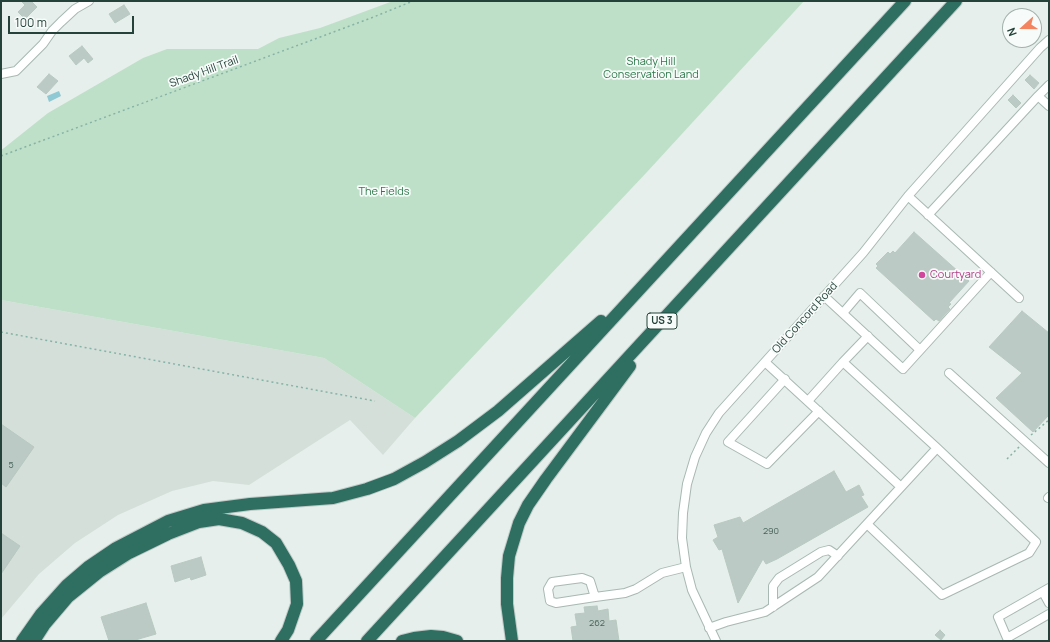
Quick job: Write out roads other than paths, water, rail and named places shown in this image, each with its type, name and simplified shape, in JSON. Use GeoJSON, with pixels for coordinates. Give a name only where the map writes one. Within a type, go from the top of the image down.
{"type":"FeatureCollection","features":[{"type":"Feature","properties":{"kind":"highway"},"geometry":{"type":"LineString","coordinates":[[316,641],[905,1]]}},
{"type":"Feature","properties":{"kind":"highway","name":"US 3"},"geometry":{"type":"LineString","coordinates":[[367,641],[956,1]]}},
{"type":"Feature","properties":{"kind":"highway"},"geometry":{"type":"LineString","coordinates":[[22,641],[41,614],[67,585],[88,567],[116,548],[168,521],[204,510],[250,504],[332,498],[367,489],[394,479],[425,462],[458,441],[498,411],[645,282]]}},
{"type":"Feature","properties":{"kind":"highway"},"geometry":{"type":"LineString","coordinates":[[512,641],[507,604],[507,578],[509,556],[519,522],[528,505],[546,479],[666,317]]}},
{"type":"Feature","properties":{"kind":"highway"},"geometry":{"type":"LineString","coordinates":[[34,641],[45,624],[68,597],[99,572],[128,553],[168,534],[198,522],[219,519],[242,523],[262,532],[276,543],[290,565],[296,581],[297,604],[288,630],[281,641]]}},
{"type":"Feature","properties":{"kind":"highway"},"geometry":{"type":"LineString","coordinates":[[402,641],[431,636],[443,637],[457,641]]}},
{"type":"Feature","properties":{"kind":"street"},"geometry":{"type":"LineString","coordinates":[[1,74],[16,71],[43,44],[52,31],[61,22],[75,9],[88,1]]}},
{"type":"Feature","properties":{"kind":"street","name":"Old Concord Road"},"geometry":{"type":"LineString","coordinates":[[716,641],[696,601],[686,567],[682,538],[683,513],[687,484],[695,457],[712,423],[868,247],[908,196],[1040,48],[1049,40]]}},
{"type":"Feature","properties":{"kind":"street"},"geometry":{"type":"LineString","coordinates":[[928,215],[1049,85]]}},
{"type":"Feature","properties":{"kind":"street"},"geometry":{"type":"LineString","coordinates":[[1038,96],[1049,106]]}},
{"type":"Feature","properties":{"kind":"street"},"geometry":{"type":"LineString","coordinates":[[908,196],[1020,298]]}},
{"type":"Feature","properties":{"kind":"street"},"geometry":{"type":"LineString","coordinates":[[824,296],[903,369],[991,272]]}},
{"type":"Feature","properties":{"kind":"street"},"geometry":{"type":"LineString","coordinates":[[843,313],[860,293],[920,350]]}},
{"type":"Feature","properties":{"kind":"street"},"geometry":{"type":"LineString","coordinates":[[808,401],[868,336]]}},
{"type":"Feature","properties":{"kind":"street"},"geometry":{"type":"LineString","coordinates":[[765,362],[901,487]]}},
{"type":"Feature","properties":{"kind":"street"},"geometry":{"type":"LineString","coordinates":[[843,362],[937,448],[1036,542],[1029,553],[942,595],[867,524]]}},
{"type":"Feature","properties":{"kind":"street"},"geometry":{"type":"LineString","coordinates":[[949,373],[1049,463]]}},
{"type":"Feature","properties":{"kind":"street"},"geometry":{"type":"LineString","coordinates":[[785,379],[728,442],[767,464],[819,411]]}},
{"type":"Feature","properties":{"kind":"street"},"geometry":{"type":"LineString","coordinates":[[709,628],[758,614],[773,607],[818,577],[937,448]]}},
{"type":"Feature","properties":{"kind":"street"},"geometry":{"type":"LineString","coordinates":[[773,607],[774,586],[779,578],[821,552],[829,550],[838,556]]}},
{"type":"Feature","properties":{"kind":"street"},"geometry":{"type":"LineString","coordinates":[[595,597],[590,581],[582,578],[552,582],[548,589],[550,601],[556,603],[625,593],[640,587],[667,570],[686,567]]}},
{"type":"Feature","properties":{"kind":"street"},"geometry":{"type":"LineString","coordinates":[[1049,603],[1046,590],[998,617],[1007,638],[1049,614]]}},
{"type":"Feature","properties":{"kind":"water"},"geometry":{"type":"Polygon","coordinates":[[[59,91],[61,96],[49,102],[47,96],[59,91]]]}},
{"type":"Feature","properties":{"kind":"place","name":"Courtyard"},"geometry":{"type":"Point","coordinates":[922,275]}},
{"type":"Feature","properties":{"kind":"park label","name":"Shady Hill Conservation Land"},"geometry":{"type":"Point","coordinates":[651,68]}},
{"type":"Feature","properties":{"kind":"park label","name":"The Fields"},"geometry":{"type":"Point","coordinates":[384,192]}}]}
